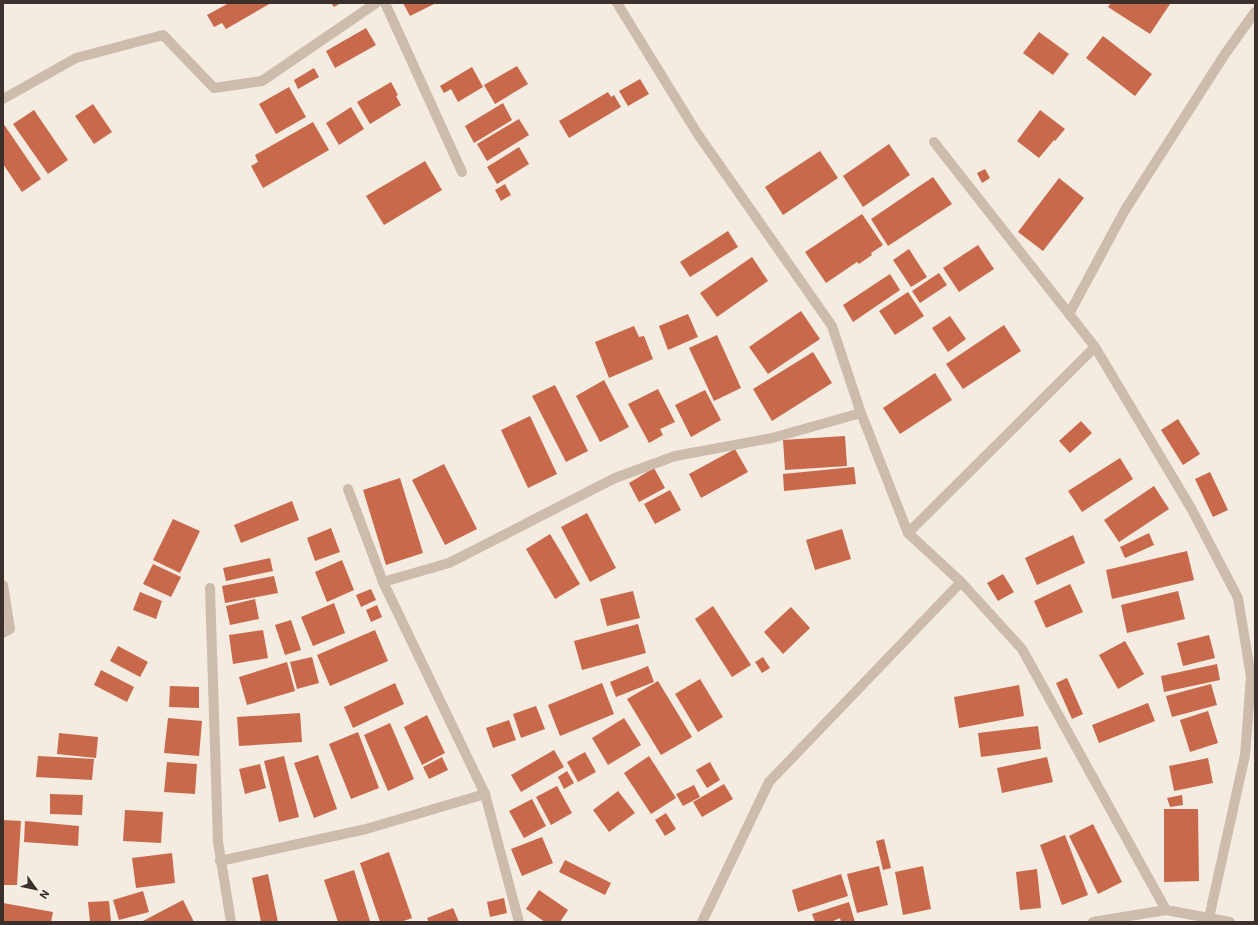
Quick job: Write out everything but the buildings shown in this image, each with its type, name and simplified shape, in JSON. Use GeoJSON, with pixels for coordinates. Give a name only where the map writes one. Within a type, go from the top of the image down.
{"type":"FeatureCollection","features":[{"type":"Feature","properties":{"kind":"street"},"geometry":{"type":"LineString","coordinates":[[3,99],[76,58],[162,35],[214,88],[262,81],[376,3]]}},
{"type":"Feature","properties":{"kind":"street"},"geometry":{"type":"LineString","coordinates":[[385,3],[462,172]]}},
{"type":"Feature","properties":{"kind":"street"},"geometry":{"type":"LineString","coordinates":[[617,3],[697,133],[832,326],[861,413],[908,533],[961,582],[1022,649],[1166,910]]}},
{"type":"Feature","properties":{"kind":"street"},"geometry":{"type":"LineString","coordinates":[[1069,314],[1125,210],[1225,54],[1255,12]]}},
{"type":"Feature","properties":{"kind":"street"},"geometry":{"type":"LineString","coordinates":[[934,142],[1095,347],[1191,508],[1238,598],[1252,676],[1245,755],[1209,918]]}},
{"type":"Feature","properties":{"kind":"street"},"geometry":{"type":"LineString","coordinates":[[908,533],[1095,347]]}},
{"type":"Feature","properties":{"kind":"street"},"geometry":{"type":"LineString","coordinates":[[383,582],[449,563],[615,478],[675,456],[772,438],[861,413]]}},
{"type":"Feature","properties":{"kind":"street"},"geometry":{"type":"LineString","coordinates":[[348,489],[383,582],[485,794],[519,922]]}},
{"type":"Feature","properties":{"kind":"street"},"geometry":{"type":"LineString","coordinates":[[702,922],[769,782],[961,582]]}},
{"type":"Feature","properties":{"kind":"street"},"geometry":{"type":"LineString","coordinates":[[3,585],[10,629],[3,634]]}},
{"type":"Feature","properties":{"kind":"street"},"geometry":{"type":"LineString","coordinates":[[210,588],[218,842],[231,922]]}},
{"type":"Feature","properties":{"kind":"street"},"geometry":{"type":"LineString","coordinates":[[220,861],[366,829],[485,794]]}},
{"type":"Feature","properties":{"kind":"street"},"geometry":{"type":"LineString","coordinates":[[1093,922],[1166,910],[1185,918],[1209,918],[1230,922]]}}]}
